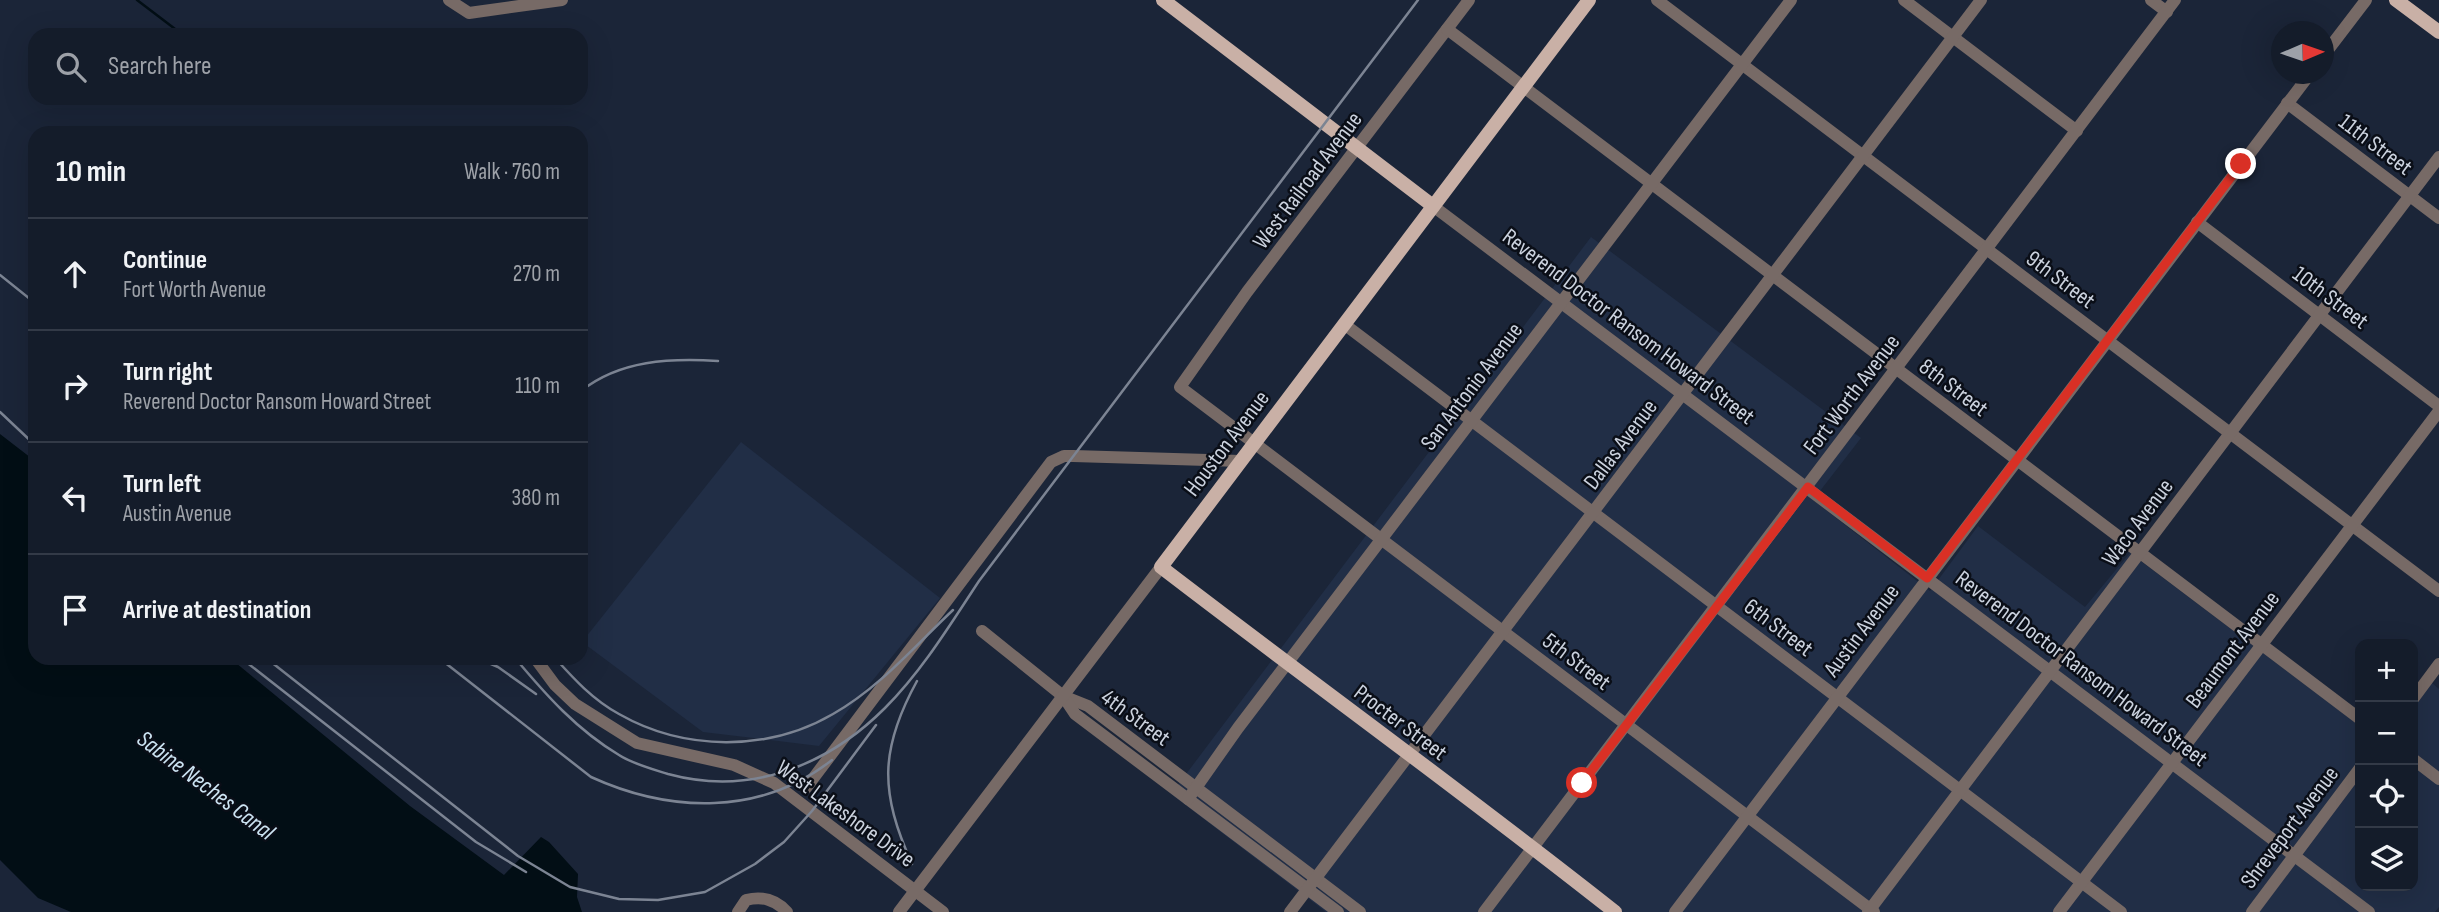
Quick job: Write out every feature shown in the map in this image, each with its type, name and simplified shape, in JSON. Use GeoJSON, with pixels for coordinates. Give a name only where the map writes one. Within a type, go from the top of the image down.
{"type":"FeatureCollection","features":[{"type":"Feature","properties":{"kind":"main road"},"geometry":{"type":"LineString","coordinates":[[1163,0],[1433,206]]}},
{"type":"Feature","properties":{"kind":"main road","name":"Houston Avenue"},"geometry":{"type":"LineString","coordinates":[[1161,567],[1589,0]]}},
{"type":"Feature","properties":{"kind":"main road"},"geometry":{"type":"LineString","coordinates":[[2396,0],[2439,32]]}},
{"type":"Feature","properties":{"kind":"main road","name":"Procter Street"},"geometry":{"type":"LineString","coordinates":[[1161,567],[1409,757],[1532,846],[1615,912]]}},
{"type":"Feature","properties":{"kind":"street"},"geometry":{"type":"LineString","coordinates":[[449,0],[468,13],[562,0]]}},
{"type":"Feature","properties":{"kind":"street","name":"West Railroad Avenue"},"geometry":{"type":"LineString","coordinates":[[1180,387],[1247,292],[1469,0]]}},
{"type":"Feature","properties":{"kind":"street","name":"9th Street"},"geometry":{"type":"LineString","coordinates":[[1657,0],[2439,592]]}},
{"type":"Feature","properties":{"kind":"street","name":"San Antonio Avenue"},"geometry":{"type":"LineString","coordinates":[[1192,793],[1381,539],[1791,0]]}},
{"type":"Feature","properties":{"kind":"street"},"geometry":{"type":"LineString","coordinates":[[1904,0],[2077,131]]}},
{"type":"Feature","properties":{"kind":"street","name":"Dallas Avenue"},"geometry":{"type":"LineString","coordinates":[[1290,912],[1981,0]]}},
{"type":"Feature","properties":{"kind":"street"},"geometry":{"type":"LineString","coordinates":[[2151,0],[2166,12]]}},
{"type":"Feature","properties":{"kind":"street","name":"Fort Worth Avenue"},"geometry":{"type":"LineString","coordinates":[[1484,912],[2175,0]]}},
{"type":"Feature","properties":{"kind":"street"},"geometry":{"type":"LineString","coordinates":[[2334,41],[2365,0]]}},
{"type":"Feature","properties":{"kind":"street","name":"8th Street"},"geometry":{"type":"LineString","coordinates":[[1447,29],[2355,715]]}},
{"type":"Feature","properties":{"kind":"street","name":"Austin Avenue"},"geometry":{"type":"LineString","coordinates":[[1675,912],[2302,84]]}},
{"type":"Feature","properties":{"kind":"street","name":"11th Street"},"geometry":{"type":"LineString","coordinates":[[2287,103],[2439,218]]}},
{"type":"Feature","properties":{"kind":"street","name":"Waco Avenue"},"geometry":{"type":"LineString","coordinates":[[1871,911],[2439,158]]}},
{"type":"Feature","properties":{"kind":"street","name":"Reverend Doctor Ransom Howard Street"},"geometry":{"type":"LineString","coordinates":[[1433,206],[2369,912]]}},
{"type":"Feature","properties":{"kind":"street","name":"10th Street"},"geometry":{"type":"LineString","coordinates":[[2197,222],[2439,406]]}},
{"type":"Feature","properties":{"kind":"street","name":"6th Street"},"geometry":{"type":"LineString","coordinates":[[1344,324],[2121,912]]}},
{"type":"Feature","properties":{"kind":"street","name":"5th Street"},"geometry":{"type":"LineString","coordinates":[[1180,387],[1871,911]]}},
{"type":"Feature","properties":{"kind":"street","name":"Beaumont Avenue"},"geometry":{"type":"LineString","coordinates":[[2059,912],[2439,411]]}},
{"type":"Feature","properties":{"kind":"street"},"geometry":{"type":"LineString","coordinates":[[806,788],[1051,462],[1064,456],[1241,461]]}},
{"type":"Feature","properties":{"kind":"street","name":"Houston Avenue"},"geometry":{"type":"LineString","coordinates":[[899,912],[1161,567]]}},
{"type":"Feature","properties":{"kind":"street","name":"4th Street"},"geometry":{"type":"LineString","coordinates":[[982,631],[1063,696],[1075,714],[1316,878],[1360,912]]}},
{"type":"Feature","properties":{"kind":"street"},"geometry":{"type":"LineString","coordinates":[[2418,692],[2439,664]]}},
{"type":"Feature","properties":{"kind":"street","name":"West Lakeshore Drive"},"geometry":{"type":"LineString","coordinates":[[540,665],[555,685],[575,704],[637,743],[734,765],[774,783],[943,912]]}},
{"type":"Feature","properties":{"kind":"street"},"geometry":{"type":"LineString","coordinates":[[2418,763],[2439,779]]}},
{"type":"Feature","properties":{"kind":"street","name":"Shreveport Avenue"},"geometry":{"type":"LineString","coordinates":[[2252,912],[2355,775]]}},
{"type":"Feature","properties":{"kind":"street","name":"4th Street"},"geometry":{"type":"LineString","coordinates":[[1192,793],[1338,912]]}},
{"type":"Feature","properties":{"kind":"street"},"geometry":{"type":"LineString","coordinates":[[738,912],[746,900],[759,897],[769,899],[787,912]]}},
{"type":"Feature","properties":{"kind":"shaded area"},"geometry":{"type":"Polygon","coordinates":[[[1591,237],[1861,438],[1813,500],[1930,591],[1978,526],[2085,607],[2130,553],[2355,722],[2355,891],[2418,891],[2418,700],[2431,682],[2439,689],[2439,907],[2435,912],[1326,912],[1171,794],[1591,237]]]}},
{"type":"Feature","properties":{"kind":"shaded area"},"geometry":{"type":"Polygon","coordinates":[[[741,442],[940,598],[819,746],[703,732],[588,646],[588,634],[741,442]]]}},
{"type":"Feature","properties":{"kind":"water","name":"Sabine Neches Canal"},"geometry":{"type":"Polygon","coordinates":[[[0,434],[28,456],[28,665],[239,665],[410,806],[504,875],[541,837],[549,842],[578,874],[577,897],[582,912],[71,912],[38,898],[0,860],[0,434]]]}},
{"type":"Feature","properties":{"kind":"waterway"},"geometry":{"type":"LineString","coordinates":[[137,0],[174,28]]}},
{"type":"Feature","properties":{"kind":"railway"},"geometry":{"type":"LineString","coordinates":[[521,665],[550,698],[589,735],[604,745],[643,766],[698,780],[728,781],[785,771],[812,761],[862,729],[898,694],[923,663],[979,581],[1418,0]]}},
{"type":"Feature","properties":{"kind":"railway"},"geometry":{"type":"LineString","coordinates":[[0,275],[28,297]]}},
{"type":"Feature","properties":{"kind":"railway"},"geometry":{"type":"LineString","coordinates":[[588,386],[612,373],[646,363],[718,361]]}},
{"type":"Feature","properties":{"kind":"railway"},"geometry":{"type":"LineString","coordinates":[[0,412],[28,438]]}},
{"type":"Feature","properties":{"kind":"railway"},"geometry":{"type":"LineString","coordinates":[[562,665],[592,696],[644,726],[698,740],[754,740],[808,726],[850,704],[896,666],[953,610]]}},
{"type":"Feature","properties":{"kind":"railway"},"geometry":{"type":"LineString","coordinates":[[250,665],[476,842],[526,872]]}},
{"type":"Feature","properties":{"kind":"railway"},"geometry":{"type":"LineString","coordinates":[[275,665],[518,856],[570,887],[619,899],[658,900],[705,892],[755,864],[784,842],[812,811],[876,725]]}},
{"type":"Feature","properties":{"kind":"railway"},"geometry":{"type":"LineString","coordinates":[[448,665],[591,777],[652,797],[714,803],[745,799],[776,791],[804,778],[832,760]]}},
{"type":"Feature","properties":{"kind":"railway"},"geometry":{"type":"LineString","coordinates":[[493,665],[536,694]]}},
{"type":"Feature","properties":{"kind":"railway"},"geometry":{"type":"LineString","coordinates":[[912,864],[894,815],[888,772],[896,729],[917,681]]}},
{"type":"Feature","properties":{"kind":"route"},"geometry":{"type":"LineString","coordinates":[[1582,783],[1808,487],[1927,578],[2241,164]]}}]}
